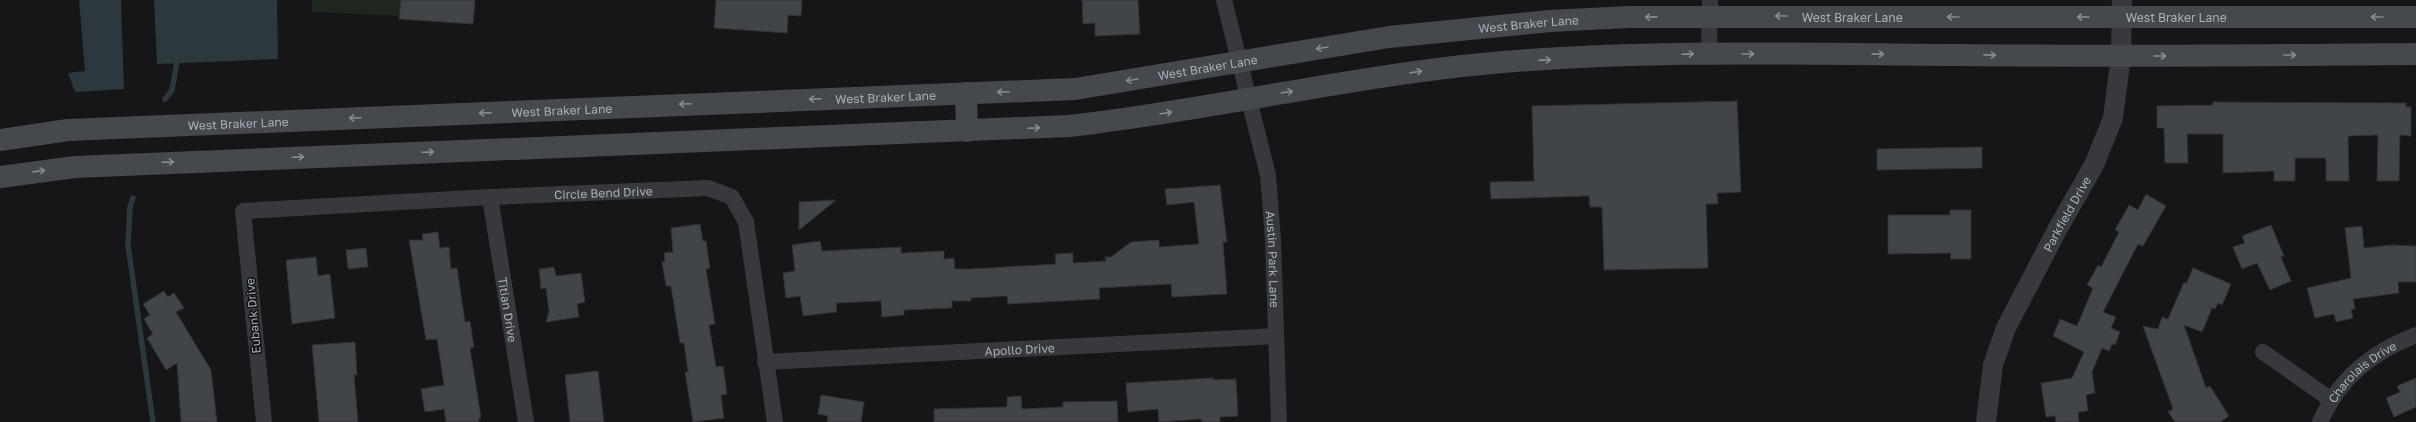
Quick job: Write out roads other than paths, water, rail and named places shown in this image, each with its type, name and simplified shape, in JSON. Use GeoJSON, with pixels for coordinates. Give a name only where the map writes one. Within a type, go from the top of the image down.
{"type":"FeatureCollection","features":[{"type":"Feature","properties":{"kind":"main road","name":"West Braker Lane"},"geometry":{"type":"LineString","coordinates":[[0,140],[83,130],[1075,89],[1389,37],[1454,30],[1613,18],[1710,8],[2122,8],[2416,16]]}},
{"type":"Feature","properties":{"kind":"main road"},"geometry":{"type":"LineString","coordinates":[[0,177],[75,166],[1069,126],[1128,119],[1369,78],[1492,63],[1576,58],[1709,54],[2121,56],[2416,54]]}},
{"type":"Feature","properties":{"kind":"main road"},"geometry":{"type":"LineString","coordinates":[[966,93],[967,131]]}},
{"type":"Feature","properties":{"kind":"street","name":"Austin Park Lane"},"geometry":{"type":"LineString","coordinates":[[1224,0],[1268,175],[1273,240],[1279,422]]}},
{"type":"Feature","properties":{"kind":"street"},"geometry":{"type":"LineString","coordinates":[[1709,54],[1710,8]]}},
{"type":"Feature","properties":{"kind":"street","name":"Parkfield Drive"},"geometry":{"type":"LineString","coordinates":[[1986,422],[1993,365],[2006,328],[2057,230],[2094,165],[2113,118],[2121,56],[2122,8]]}},
{"type":"Feature","properties":{"kind":"street","name":"Circle Bend Drive"},"geometry":{"type":"LineString","coordinates":[[243,211],[490,197],[708,188],[732,197],[746,222],[765,362],[775,422]]}},
{"type":"Feature","properties":{"kind":"street","name":"Titian Drive"},"geometry":{"type":"LineString","coordinates":[[490,197],[526,422]]}},
{"type":"Feature","properties":{"kind":"street","name":"Eubank Drive"},"geometry":{"type":"LineString","coordinates":[[243,211],[264,422]]}},
{"type":"Feature","properties":{"kind":"street","name":"Charolais Drive"},"geometry":{"type":"LineString","coordinates":[[2320,422],[2330,399],[2365,361],[2393,344],[2416,335]]}},
{"type":"Feature","properties":{"kind":"street","name":"Apollo Drive"},"geometry":{"type":"LineString","coordinates":[[765,362],[1275,336]]}},
{"type":"Feature","properties":{"kind":"street"},"geometry":{"type":"LineString","coordinates":[[2263,352],[2330,399]]}},
{"type":"Feature","properties":{"kind":"waterway"},"geometry":{"type":"LineString","coordinates":[[165,99],[172,90],[178,56]]}},
{"type":"Feature","properties":{"kind":"waterway"},"geometry":{"type":"LineString","coordinates":[[133,198],[130,207],[128,245],[153,422]]}}]}
